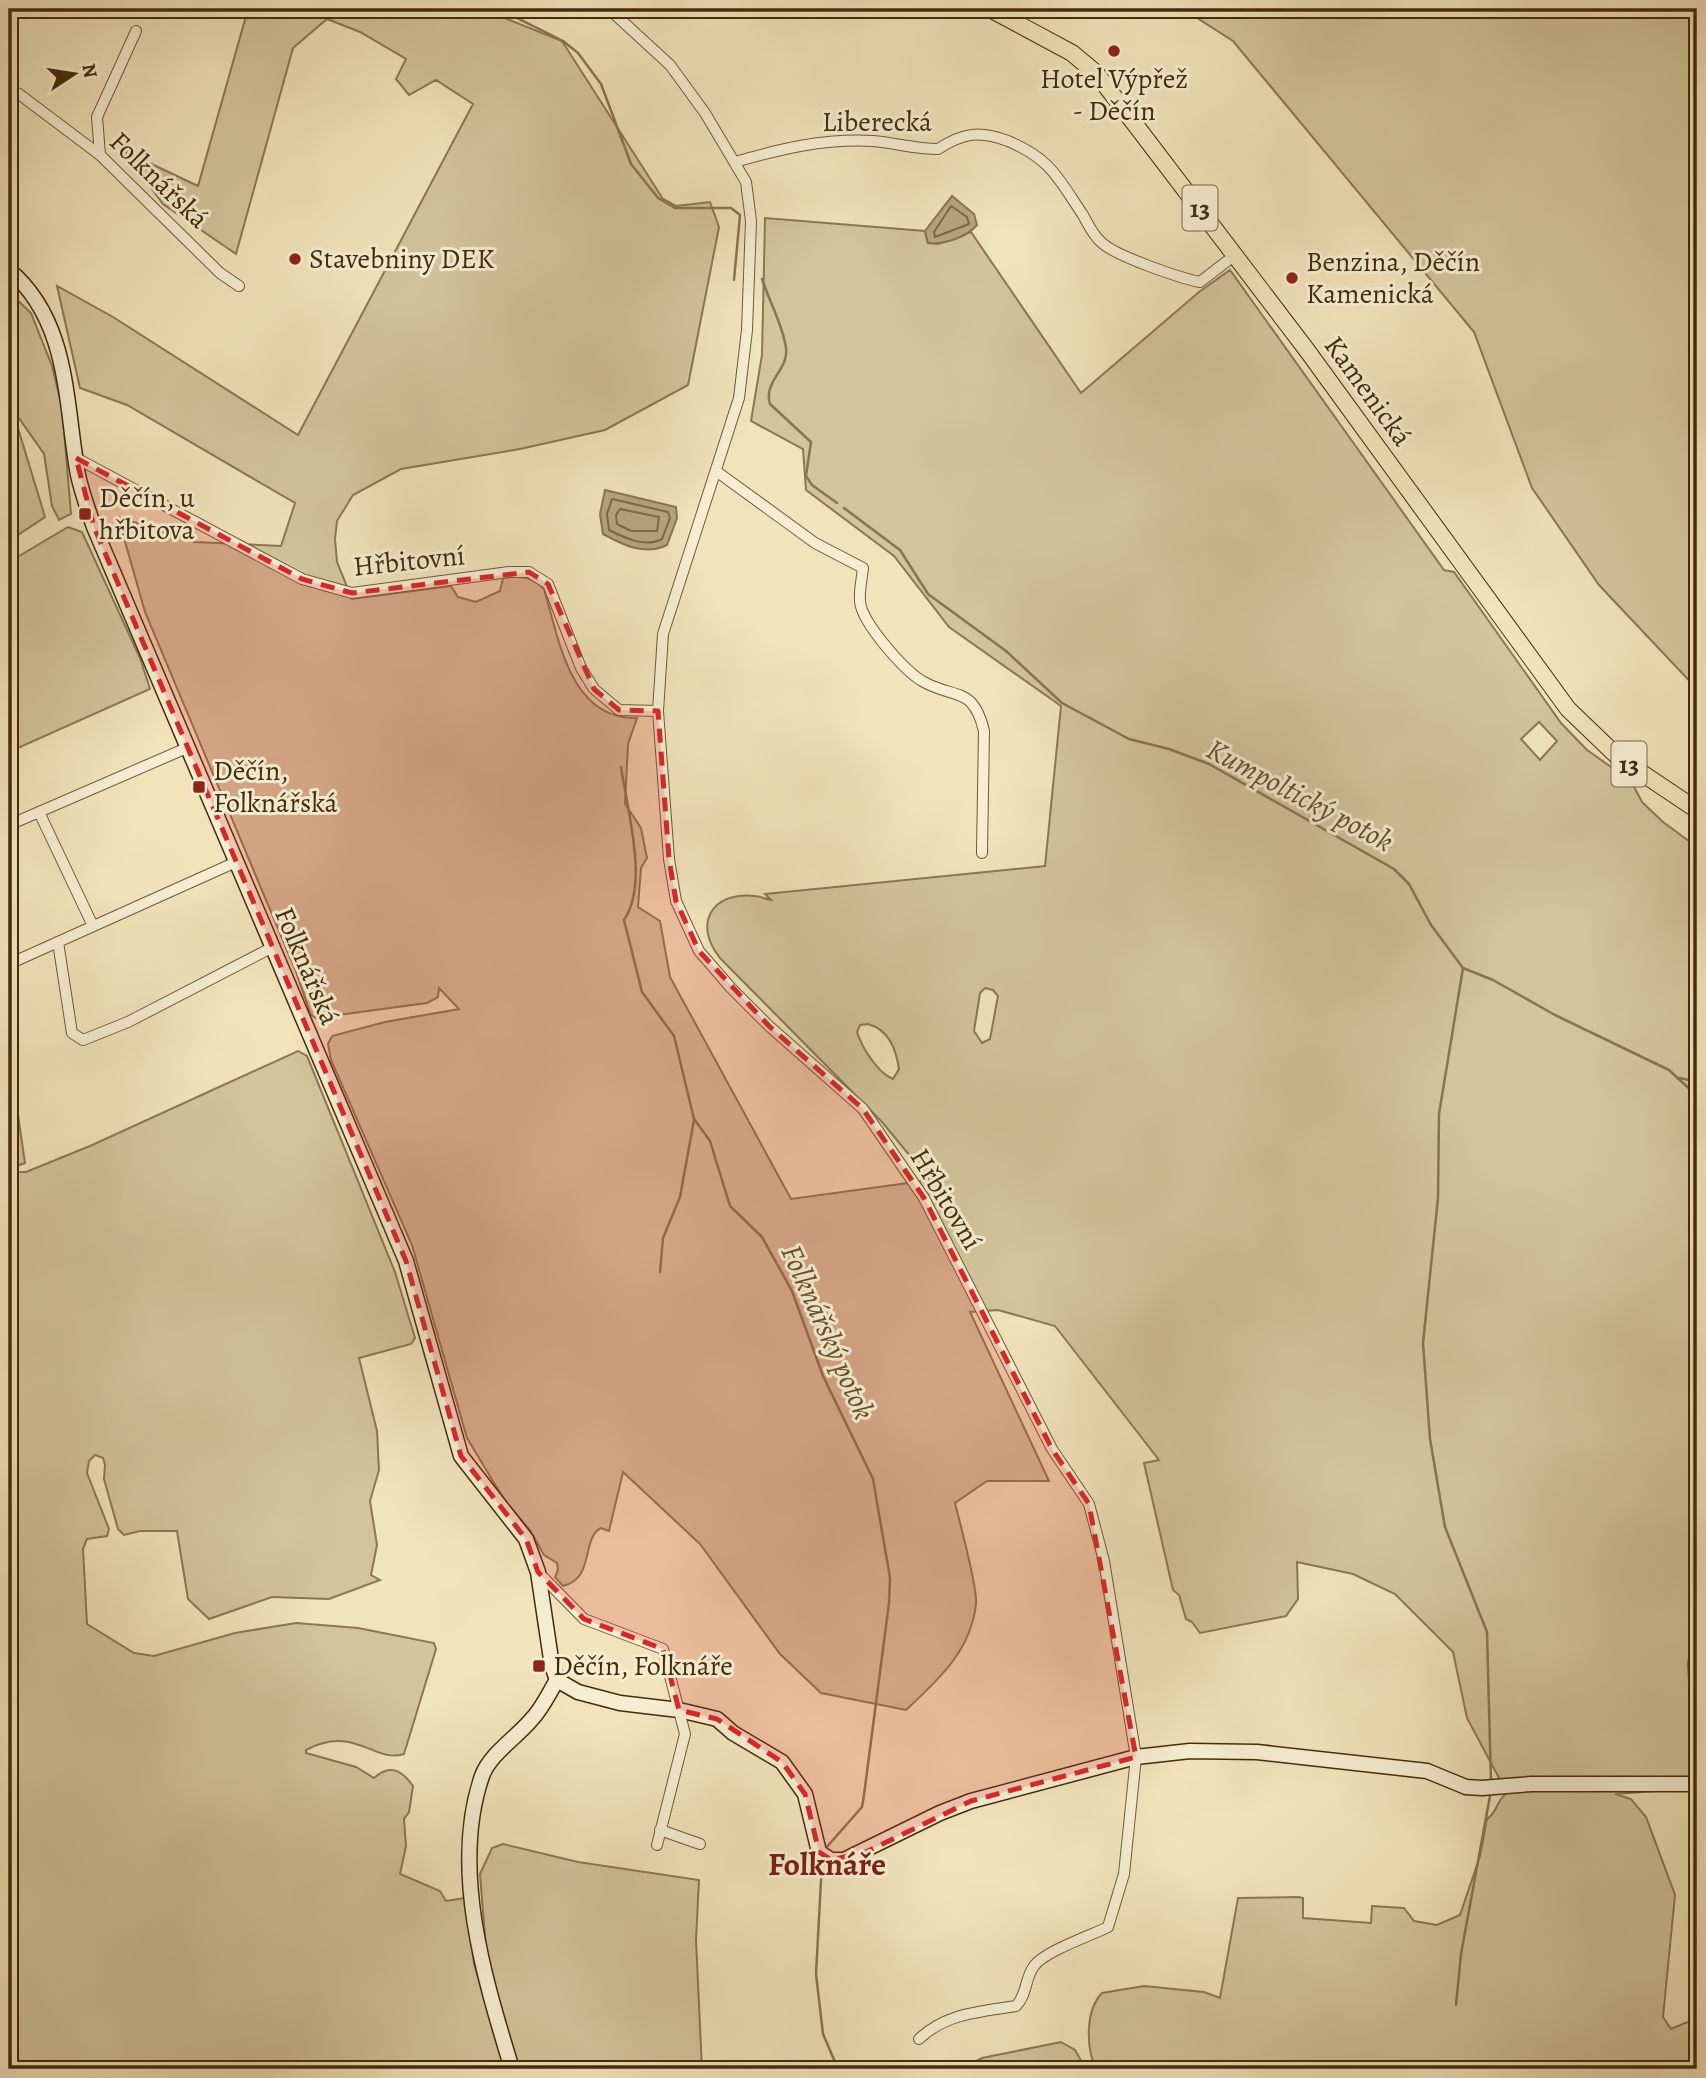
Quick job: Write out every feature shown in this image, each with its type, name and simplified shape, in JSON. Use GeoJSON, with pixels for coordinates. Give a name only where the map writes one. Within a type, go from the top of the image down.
{"type":"FeatureCollection","features":[{"type":"Feature","properties":{"kind":"main road","name":"Kamenická"},"geometry":{"type":"LineString","coordinates":[[990,9],[1072,53],[1096,73],[1236,255],[1442,538],[1584,726],[1618,757],[1697,810]]}},
{"type":"Feature","properties":{"kind":"street"},"geometry":{"type":"LineString","coordinates":[[609,9],[670,65],[705,113],[734,162]]}},
{"type":"Feature","properties":{"kind":"street"},"geometry":{"type":"LineString","coordinates":[[100,155],[97,117],[136,31]]}},
{"type":"Feature","properties":{"kind":"street","name":"Folknářská"},"geometry":{"type":"LineString","coordinates":[[9,90],[19,94],[100,155],[220,273],[239,286]]}},
{"type":"Feature","properties":{"kind":"street","name":"Liberecká"},"geometry":{"type":"LineString","coordinates":[[734,162],[787,147],[831,141],[873,141],[938,149],[958,136],[971,133],[993,135],[1035,152],[1052,169],[1100,242],[1117,253],[1180,278],[1200,282],[1236,255]]}},
{"type":"Feature","properties":{"kind":"street","name":"Hřbitovní"},"geometry":{"type":"LineString","coordinates":[[734,162],[746,182],[751,221],[747,330],[739,398],[663,634],[658,711],[669,859],[677,901],[699,951],[769,1026],[863,1109],[924,1198],[1052,1449],[1089,1504],[1104,1561],[1136,1757],[1124,1874],[1108,1927],[1049,1955],[1034,1966],[1022,2000],[1016,2006],[948,2018],[934,2024],[919,2039]]}},
{"type":"Feature","properties":{"kind":"street","name":"Folknářská"},"geometry":{"type":"LineString","coordinates":[[9,270],[36,301],[56,345],[68,390],[76,458],[94,527],[406,1261],[461,1456],[526,1539],[538,1572],[552,1666],[557,1680]]}},
{"type":"Feature","properties":{"kind":"street","name":"Hřbitovní"},"geometry":{"type":"LineString","coordinates":[[76,458],[302,579],[352,593],[509,572],[529,572],[548,584],[581,668],[594,689],[619,710],[658,711]]}},
{"type":"Feature","properties":{"kind":"street"},"geometry":{"type":"LineString","coordinates":[[716,471],[815,543],[863,568],[859,600],[863,614],[878,635],[911,673],[925,683],[970,698],[980,711],[984,731],[982,853]]}},
{"type":"Feature","properties":{"kind":"street"},"geometry":{"type":"LineString","coordinates":[[9,825],[189,747]]}},
{"type":"Feature","properties":{"kind":"street"},"geometry":{"type":"LineString","coordinates":[[39,812],[93,926]]}},
{"type":"Feature","properties":{"kind":"street"},"geometry":{"type":"LineString","coordinates":[[9,964],[236,862]]}},
{"type":"Feature","properties":{"kind":"street"},"geometry":{"type":"LineString","coordinates":[[58,942],[72,1033],[83,1040],[128,1022],[272,947]]}},
{"type":"Feature","properties":{"kind":"street"},"geometry":{"type":"LineString","coordinates":[[538,1572],[584,1619],[663,1649],[685,1734]]}},
{"type":"Feature","properties":{"kind":"street"},"geometry":{"type":"LineString","coordinates":[[512,2069],[480,1962],[468,1853],[482,1775],[495,1757],[534,1718],[557,1680],[578,1692],[620,1703],[679,1710],[717,1719],[733,1734],[782,1762],[805,1794],[819,1852],[831,1860],[844,1860],[866,1852],[940,1813],[971,1801],[1136,1757],[1190,1751],[1257,1752],[1427,1771],[1466,1787],[1531,1784],[1697,1784]]}},
{"type":"Feature","properties":{"kind":"street"},"geometry":{"type":"LineString","coordinates":[[657,1845],[685,1734],[700,1716]]}},
{"type":"Feature","properties":{"kind":"street"},"geometry":{"type":"LineString","coordinates":[[660,1830],[700,1844]]}},
{"type":"Feature","properties":{"kind":"highlighted area"},"geometry":{"type":"Polygon","coordinates":[[[76,458],[302,579],[352,593],[529,572],[548,584],[594,689],[619,710],[658,711],[669,859],[676,901],[699,951],[769,1026],[863,1109],[924,1198],[1052,1449],[1089,1504],[1136,1757],[971,1801],[866,1852],[831,1860],[819,1852],[805,1794],[782,1762],[717,1719],[679,1710],[663,1649],[584,1619],[538,1572],[526,1539],[461,1456],[406,1261],[94,527],[76,458]]]}},
{"type":"Feature","properties":{"kind":"shaded area"},"geometry":{"type":"Polygon","coordinates":[[[248,9],[482,9],[562,41],[663,199],[676,206],[710,202],[719,227],[688,385],[605,430],[520,449],[401,469],[353,495],[337,521],[335,539],[337,562],[352,599],[451,586],[458,597],[476,602],[500,591],[503,578],[530,579],[544,589],[562,652],[582,691],[596,706],[614,715],[637,718],[628,744],[625,804],[641,828],[647,858],[641,868],[638,907],[660,921],[670,977],[791,1199],[930,1180],[882,1122],[720,958],[708,934],[711,913],[727,899],[740,896],[757,896],[771,900],[765,894],[1045,866],[1061,706],[949,627],[894,556],[806,490],[803,449],[751,421],[762,355],[765,218],[925,231],[928,243],[938,244],[971,232],[1081,393],[1199,292],[1230,270],[1444,570],[1454,572],[1561,723],[1587,750],[1631,781],[1642,802],[1663,822],[1697,847],[1697,1788],[1615,1794],[1631,1799],[1646,1817],[1675,1895],[1663,2017],[1671,2029],[1697,2018],[1697,2069],[1096,2069],[1090,2051],[1089,2030],[1092,2010],[1102,1993],[1144,1986],[1204,1992],[1220,1998],[1238,1898],[1303,1898],[1303,1918],[1371,1923],[1372,1906],[1404,1908],[1414,1921],[1437,1925],[1460,1915],[1480,1856],[1487,1819],[1507,1793],[1467,1718],[1453,1652],[1395,1594],[1353,1574],[1297,1562],[1298,1599],[1286,1616],[1200,1633],[1192,1622],[1186,1619],[1179,1595],[1173,1590],[1144,1463],[1159,1460],[1055,1326],[998,1310],[970,1312],[1049,1481],[987,1481],[955,1503],[976,1596],[973,1621],[951,1663],[906,1710],[821,1693],[780,1654],[700,1544],[623,1472],[609,1531],[601,1528],[595,1533],[584,1567],[573,1582],[563,1586],[555,1577],[557,1563],[544,1555],[530,1530],[505,1501],[467,1438],[412,1245],[331,1060],[328,1044],[332,1036],[385,1022],[459,1009],[439,988],[438,997],[427,1003],[316,1018],[311,1015],[295,969],[145,612],[118,517],[195,542],[281,546],[295,503],[127,405],[80,388],[57,286],[113,317],[298,435],[473,104],[436,80],[409,95],[396,79],[406,59],[360,32],[327,19],[293,48],[236,254],[163,204],[124,151],[198,186],[248,9]],[[1539,722],[1521,739],[1540,760],[1557,741],[1539,722]],[[985,988],[980,993],[974,1031],[982,1043],[990,1039],[998,996],[993,990],[985,988]],[[860,1025],[857,1032],[867,1052],[876,1066],[893,1079],[899,1069],[890,1041],[875,1027],[860,1025]]]}},
{"type":"Feature","properties":{"kind":"shaded area"},"geometry":{"type":"Polygon","coordinates":[[[1183,9],[1697,9],[1697,689],[1599,585],[1532,488],[1474,332],[1233,41],[1183,9]]]}},
{"type":"Feature","properties":{"kind":"shaded area"},"geometry":{"type":"Polygon","coordinates":[[[9,292],[31,313],[52,366],[62,407],[71,514],[59,520],[52,506],[44,454],[9,404],[9,292]]]}},
{"type":"Feature","properties":{"kind":"shaded area"},"geometry":{"type":"Polygon","coordinates":[[[9,421],[18,428],[45,517],[9,541],[9,421]]]}},
{"type":"Feature","properties":{"kind":"shaded area"},"geometry":{"type":"Polygon","coordinates":[[[68,527],[82,532],[140,658],[150,689],[9,752],[9,562],[68,527]]]}},
{"type":"Feature","properties":{"kind":"shaded area"},"geometry":{"type":"Polygon","coordinates":[[[298,1051],[307,1056],[395,1272],[415,1338],[411,1344],[359,1358],[377,1431],[379,1470],[370,1501],[377,1545],[371,1575],[380,1580],[329,1599],[272,1597],[209,1619],[188,1599],[177,1531],[140,1531],[124,1535],[118,1529],[104,1479],[103,1458],[95,1455],[89,1461],[87,1473],[109,1529],[107,1536],[87,1539],[83,1549],[87,1624],[134,1653],[154,1656],[235,1633],[296,1623],[358,1628],[434,1643],[436,1649],[404,1754],[393,1756],[351,1742],[338,1741],[323,1743],[306,1750],[306,1753],[356,1767],[374,1778],[385,1771],[395,1770],[413,1786],[409,1812],[404,1819],[406,1846],[400,1874],[440,1891],[446,1901],[465,1898],[474,1964],[505,2069],[9,2069],[9,1172],[26,1172],[90,1146],[298,1051]]]}},
{"type":"Feature","properties":{"kind":"shaded area"},"geometry":{"type":"Polygon","coordinates":[[[9,1090],[18,1115],[25,1163],[9,1169],[9,1090]]]}},
{"type":"Feature","properties":{"kind":"shaded area"},"geometry":{"type":"Polygon","coordinates":[[[503,1844],[578,1862],[699,1880],[696,1940],[702,2069],[520,2069],[497,2001],[486,1948],[480,1874],[492,1848],[503,1844]]]}},
{"type":"Feature","properties":{"kind":"shaded area"},"geometry":{"type":"Polygon","coordinates":[[[1061,2042],[1075,2050],[1086,2069],[960,2069],[982,2058],[1061,2042]]]}},
{"type":"Feature","properties":{"kind":"water"},"geometry":{"type":"Polygon","coordinates":[[[952,196],[974,214],[977,225],[955,239],[928,243],[925,231],[952,196]]]}},
{"type":"Feature","properties":{"kind":"water"},"geometry":{"type":"Polygon","coordinates":[[[605,490],[676,507],[677,518],[667,545],[642,549],[603,534],[600,514],[605,490]]]}},
{"type":"Feature","properties":{"kind":"waterway","name":"Folknářský potok"},"geometry":{"type":"LineString","coordinates":[[499,9],[563,41],[578,53],[601,84],[631,164],[658,198],[675,208],[731,208],[740,215],[734,280]]}},
{"type":"Feature","properties":{"kind":"waterway","name":"Kumpoltický potok"},"geometry":{"type":"LineString","coordinates":[[762,279],[786,348],[784,363],[770,389],[770,404],[811,442],[806,476],[812,485],[837,503]]}},
{"type":"Feature","properties":{"kind":"waterway","name":"Kumpoltický potok"},"geometry":{"type":"LineString","coordinates":[[844,508],[900,550],[928,594],[1006,651],[1062,703],[1129,739],[1169,749],[1209,764],[1394,869],[1409,884],[1431,925],[1463,968],[1493,980],[1555,1015],[1669,1070],[1697,1096]]}},
{"type":"Feature","properties":{"kind":"waterway","name":"Folknářský potok"},"geometry":{"type":"LineString","coordinates":[[621,767],[636,867],[631,905],[624,920],[642,992],[674,1036],[694,1119],[710,1141],[730,1206],[762,1237],[792,1291],[823,1376],[873,1479],[890,1578],[889,1603],[862,1807],[825,1849]]}},
{"type":"Feature","properties":{"kind":"waterway"},"geometry":{"type":"LineString","coordinates":[[1463,968],[1439,1114],[1438,1198],[1423,1343],[1430,1439],[1445,1527],[1487,1632],[1491,1782]]}},
{"type":"Feature","properties":{"kind":"waterway"},"geometry":{"type":"LineString","coordinates":[[1680,1078],[1697,1082]]}},
{"type":"Feature","properties":{"kind":"waterway"},"geometry":{"type":"LineString","coordinates":[[660,1272],[663,1238],[680,1197],[694,1120]]}},
{"type":"Feature","properties":{"kind":"waterway"},"geometry":{"type":"LineString","coordinates":[[1695,1770],[1688,1663],[1697,1626]]}},
{"type":"Feature","properties":{"kind":"waterway"},"geometry":{"type":"LineString","coordinates":[[1456,2005],[1461,1954],[1490,1796]]}},
{"type":"Feature","properties":{"kind":"waterway"},"geometry":{"type":"LineString","coordinates":[[1696,1799],[1697,1815]]}},
{"type":"Feature","properties":{"kind":"waterway","name":"Folknářský potok"},"geometry":{"type":"LineString","coordinates":[[822,1862],[816,1974],[823,2034],[838,2069]]}},
{"type":"Feature","properties":{"kind":"place","name":"Hotel Výpřež - Děčín"},"geometry":{"type":"Point","coordinates":[1114,51]}},
{"type":"Feature","properties":{"kind":"place","name":"Stavebniny DEK"},"geometry":{"type":"Point","coordinates":[295,259]}},
{"type":"Feature","properties":{"kind":"place","name":"Benzina, Děčín Kamenická"},"geometry":{"type":"Point","coordinates":[1292,278]}},
{"type":"Feature","properties":{"kind":"place","name":"Děčín, u hřbitova"},"geometry":{"type":"Point","coordinates":[85,514]}},
{"type":"Feature","properties":{"kind":"place","name":"Děčín, Folknářská"},"geometry":{"type":"Point","coordinates":[199,787]}},
{"type":"Feature","properties":{"kind":"place","name":"Děčín, Folknáře"},"geometry":{"type":"Point","coordinates":[539,1666]}},
{"type":"Feature","properties":{"kind":"district","name":"Folknáře"},"geometry":{"type":"Point","coordinates":[827,1864]}}]}
